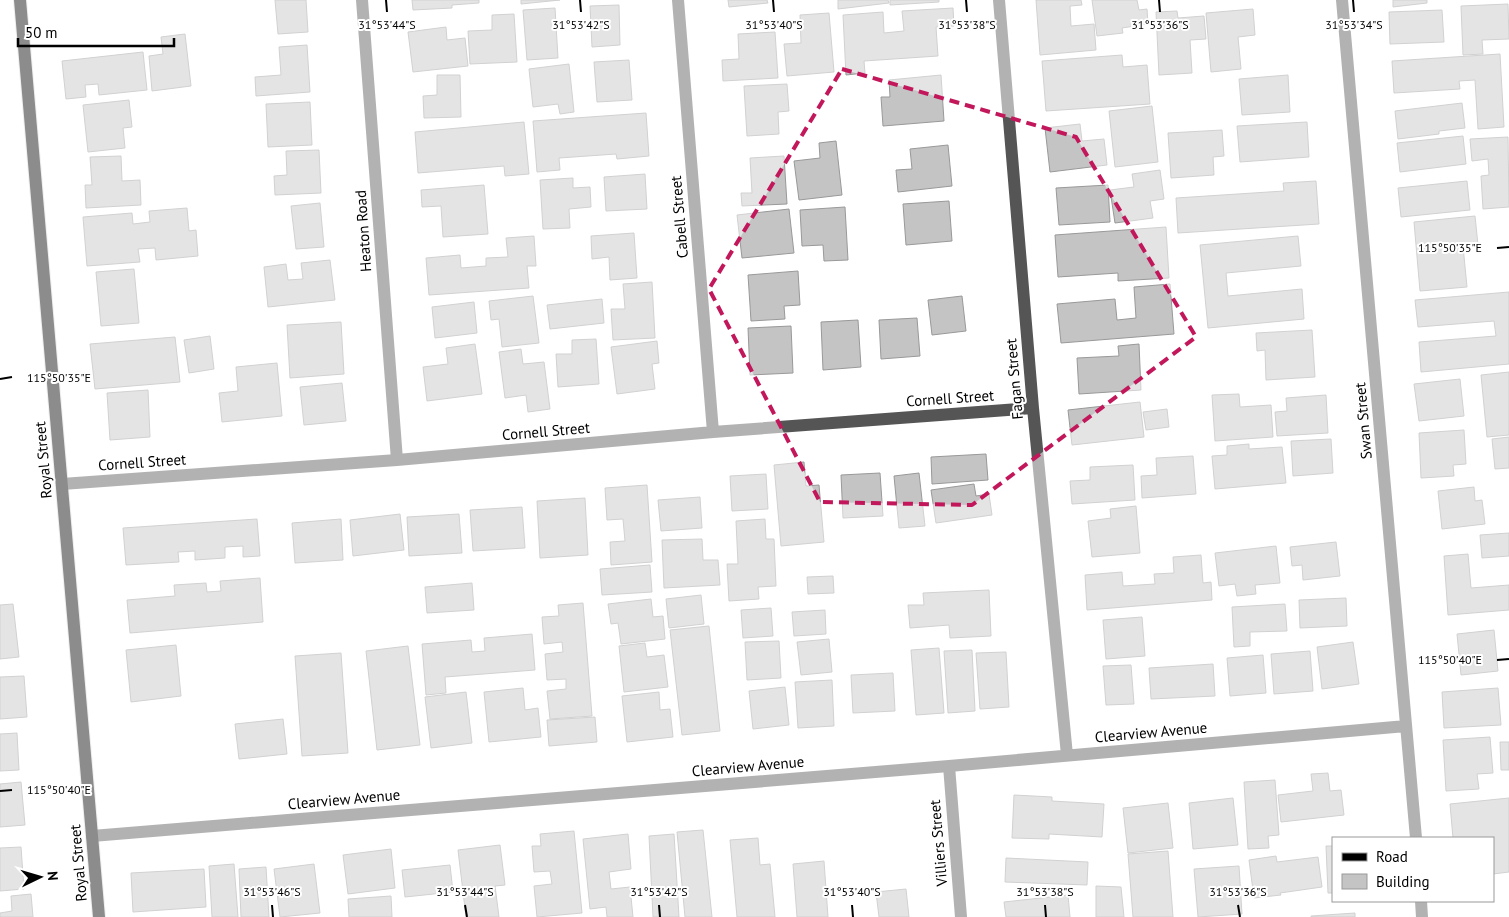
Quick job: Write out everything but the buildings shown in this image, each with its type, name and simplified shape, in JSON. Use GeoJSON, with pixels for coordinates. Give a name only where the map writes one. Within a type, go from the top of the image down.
{"type":"FeatureCollection","features":[{"type":"Feature","properties":{"kind":"main road","name":"Royal Street"},"geometry":{"type":"LineString","coordinates":[[20,0],[99,917]]}},
{"type":"Feature","properties":{"kind":"street","name":"Heaton Road"},"geometry":{"type":"LineString","coordinates":[[362,0],[396,460]]}},
{"type":"Feature","properties":{"kind":"street","name":"Cabell Street"},"geometry":{"type":"LineString","coordinates":[[678,0],[713,432]]}},
{"type":"Feature","properties":{"kind":"street","name":"Fagan Street"},"geometry":{"type":"LineString","coordinates":[[999,0],[1033,408],[1067,755]]}},
{"type":"Feature","properties":{"kind":"street","name":"Swan Street"},"geometry":{"type":"LineString","coordinates":[[1342,0],[1416,837]]}},
{"type":"Feature","properties":{"kind":"street","name":"Cornell Street"},"geometry":{"type":"LineString","coordinates":[[62,484],[396,460],[713,432],[1033,408]]}},
{"type":"Feature","properties":{"kind":"street","name":"Clearview Avenue"},"geometry":{"type":"LineString","coordinates":[[92,836],[948,766],[1406,726]]}},
{"type":"Feature","properties":{"kind":"street","name":"Villiers Street"},"geometry":{"type":"LineString","coordinates":[[948,766],[961,917]]}},
{"type":"Feature","properties":{"kind":"street"},"geometry":{"type":"LineString","coordinates":[[1421,902],[1422,917]]}},
{"type":"Feature","properties":{"kind":"highlighted area"},"geometry":{"type":"Polygon","coordinates":[[[842,69],[1076,137],[1196,337],[972,505],[820,502],[709,289],[842,69]]]}}]}
